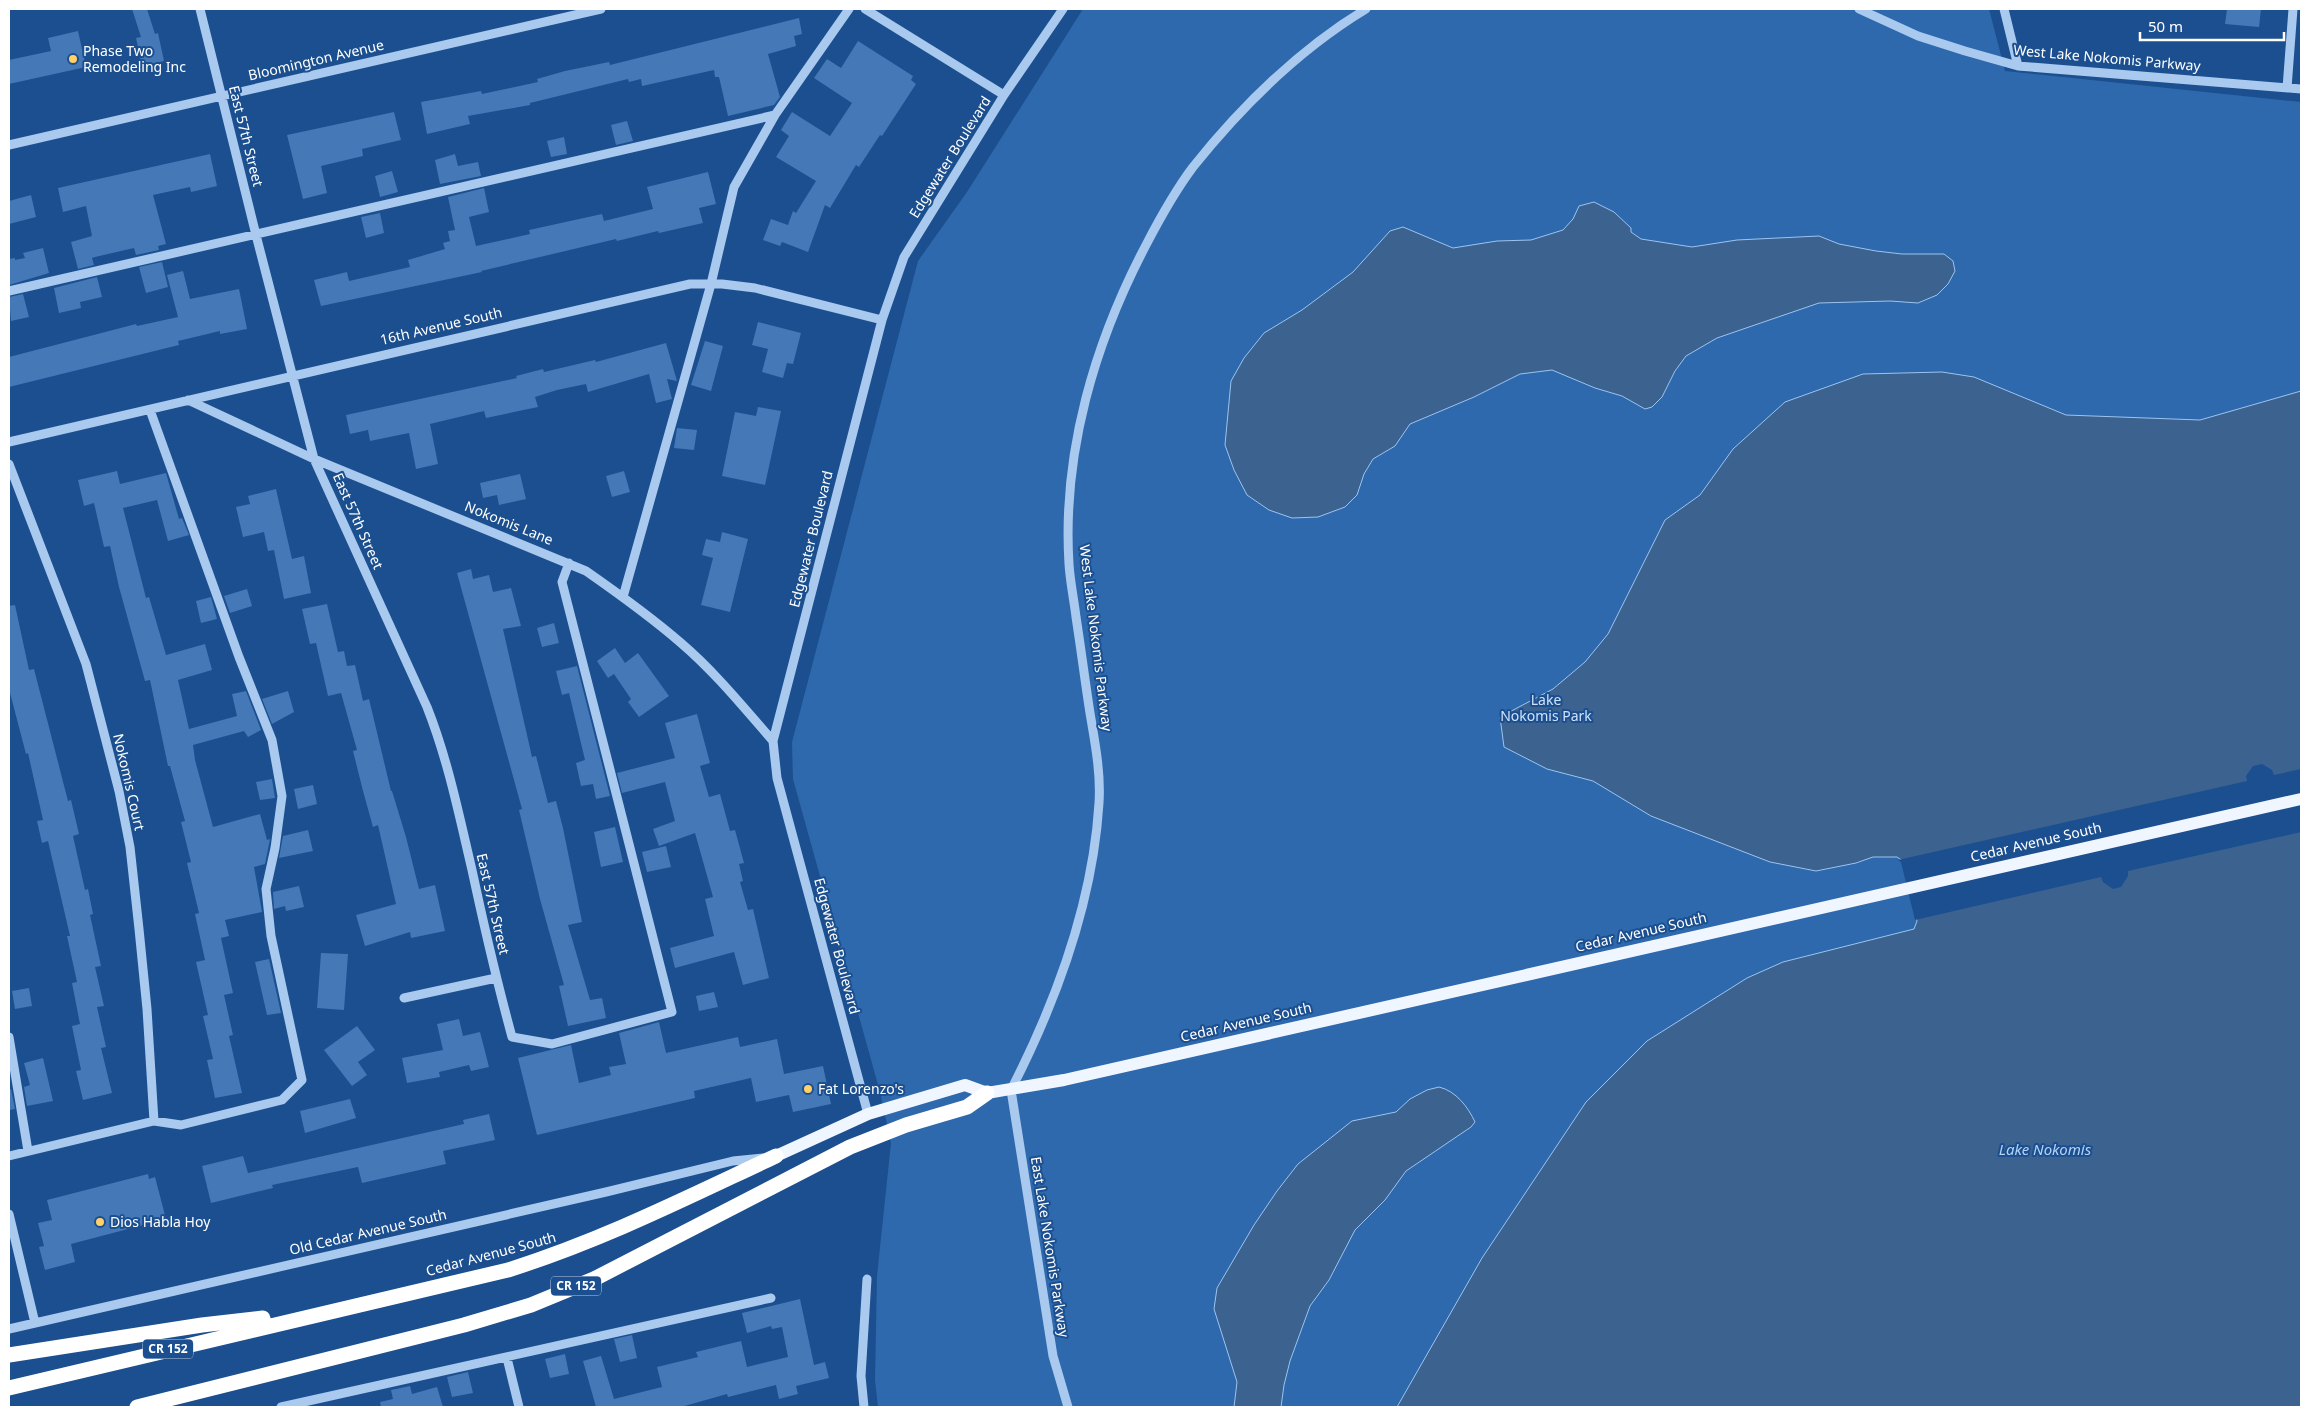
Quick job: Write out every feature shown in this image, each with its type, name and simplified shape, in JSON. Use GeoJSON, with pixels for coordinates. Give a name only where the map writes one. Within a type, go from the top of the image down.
{"type":"FeatureCollection","features":[{"type":"Feature","properties":{"kind":"highway","name":"Cedar Avenue South"},"geometry":{"type":"LineString","coordinates":[[137,1407],[455,1328],[531,1304],[594,1279],[850,1147],[906,1125],[967,1107],[987,1093]]}},
{"type":"Feature","properties":{"kind":"highway","name":"Cedar Avenue South"},"geometry":{"type":"LineString","coordinates":[[9,1388],[326,1311],[508,1270],[612,1233],[776,1156]]}},
{"type":"Feature","properties":{"kind":"highway"},"geometry":{"type":"LineString","coordinates":[[9,1355],[202,1325],[326,1311]]}},
{"type":"Feature","properties":{"kind":"main road","name":"Cedar Avenue South"},"geometry":{"type":"LineString","coordinates":[[776,1156],[868,1114],[965,1084],[987,1093],[1073,1078],[2301,799]]}},
{"type":"Feature","properties":{"kind":"street","name":"East 57th Street"},"geometry":{"type":"LineString","coordinates":[[200,9],[291,375],[314,459],[423,699],[441,743],[452,783],[496,978],[512,1037],[552,1044],[672,1012],[562,582],[569,563]]}},
{"type":"Feature","properties":{"kind":"street","name":"Bloomington Avenue"},"geometry":{"type":"LineString","coordinates":[[9,146],[601,9]]}},
{"type":"Feature","properties":{"kind":"street"},"geometry":{"type":"LineString","coordinates":[[623,597],[711,284],[734,187],[775,115],[849,9]]}},
{"type":"Feature","properties":{"kind":"street"},"geometry":{"type":"LineString","coordinates":[[866,9],[1004,95]]}},
{"type":"Feature","properties":{"kind":"street","name":"Edgewater Boulevard"},"geometry":{"type":"LineString","coordinates":[[868,1114],[777,778],[773,741],[882,320],[904,257],[1004,95],[1063,9]]}},
{"type":"Feature","properties":{"kind":"street","name":"West Lake Nokomis Parkway"},"geometry":{"type":"LineString","coordinates":[[1011,1090],[1030,1053],[1070,949],[1093,861],[1099,800],[1097,752],[1069,564],[1069,494],[1078,428],[1104,335],[1128,280],[1160,219],[1192,168],[1245,109],[1288,67],[1338,26],[1366,9]]}},
{"type":"Feature","properties":{"kind":"street","name":"West Lake Nokomis Parkway"},"geometry":{"type":"LineString","coordinates":[[1859,9],[1918,36],[2018,66],[2301,89]]}},
{"type":"Feature","properties":{"kind":"street"},"geometry":{"type":"LineString","coordinates":[[2004,9],[2018,66]]}},
{"type":"Feature","properties":{"kind":"street"},"geometry":{"type":"LineString","coordinates":[[2287,88],[2293,9]]}},
{"type":"Feature","properties":{"kind":"street"},"geometry":{"type":"LineString","coordinates":[[9,292],[775,115]]}},
{"type":"Feature","properties":{"kind":"street","name":"16th Avenue South"},"geometry":{"type":"LineString","coordinates":[[9,442],[291,375],[690,284],[755,288],[882,320]]}},
{"type":"Feature","properties":{"kind":"street","name":"Nokomis Lane"},"geometry":{"type":"LineString","coordinates":[[188,400],[314,459],[586,571],[623,597],[682,644],[731,693],[773,741]]}},
{"type":"Feature","properties":{"kind":"street"},"geometry":{"type":"LineString","coordinates":[[9,1156],[154,1121],[181,1125],[282,1100],[302,1080],[271,936],[266,889],[275,848],[282,796],[272,740],[239,657],[150,410]]}},
{"type":"Feature","properties":{"kind":"street","name":"Nokomis Court"},"geometry":{"type":"LineString","coordinates":[[9,464],[86,664],[119,791],[130,847],[139,929],[147,1009],[154,1121]]}},
{"type":"Feature","properties":{"kind":"street"},"geometry":{"type":"LineString","coordinates":[[404,998],[496,978]]}},
{"type":"Feature","properties":{"kind":"street"},"geometry":{"type":"LineString","coordinates":[[9,1037],[28,1151]]}},
{"type":"Feature","properties":{"kind":"street","name":"East Lake Nokomis Parkway"},"geometry":{"type":"LineString","coordinates":[[1011,1090],[1053,1356],[1068,1407]]}},
{"type":"Feature","properties":{"kind":"street","name":"Old Cedar Avenue South"},"geometry":{"type":"LineString","coordinates":[[9,1329],[733,1161],[776,1156]]}},
{"type":"Feature","properties":{"kind":"street"},"geometry":{"type":"LineString","coordinates":[[9,1214],[35,1323]]}},
{"type":"Feature","properties":{"kind":"street"},"geometry":{"type":"LineString","coordinates":[[864,1407],[861,1376],[867,1279]]}},
{"type":"Feature","properties":{"kind":"street"},"geometry":{"type":"LineString","coordinates":[[281,1407],[771,1298]]}},
{"type":"Feature","properties":{"kind":"street"},"geometry":{"type":"LineString","coordinates":[[507,1358],[519,1407]]}},
{"type":"Feature","properties":{"kind":"green space","name":"Lake Nokomis Park"},"geometry":{"type":"Polygon","coordinates":[[[1083,9],[1989,9],[2005,71],[2301,102],[2301,1407],[878,1407],[875,1380],[877,1276],[891,1143],[880,1092],[793,779],[792,742],[918,261],[967,192],[1083,9]]]}},
{"type":"Feature","properties":{"kind":"water"},"geometry":{"type":"Polygon","coordinates":[[[1594,202],[1614,212],[1631,228],[1631,232],[1641,239],[1692,247],[1737,240],[1819,236],[1839,244],[1876,251],[1902,254],[1944,254],[1953,261],[1955,271],[1948,284],[1937,295],[1918,303],[1890,301],[1819,303],[1717,338],[1686,356],[1675,371],[1662,397],[1652,407],[1645,409],[1622,396],[1595,388],[1552,370],[1520,374],[1474,397],[1410,424],[1395,446],[1373,459],[1364,474],[1357,495],[1345,507],[1318,517],[1292,518],[1269,510],[1247,495],[1234,470],[1225,445],[1231,381],[1244,358],[1264,333],[1302,310],[1353,272],[1390,231],[1403,227],[1453,248],[1497,241],[1531,240],[1563,230],[1573,219],[1579,206],[1594,202]]]}},
{"type":"Feature","properties":{"kind":"water","name":"Lake Nokomis"},"geometry":{"type":"Polygon","coordinates":[[[1942,372],[1974,377],[2066,415],[2200,420],[2301,391],[2301,1407],[1397,1407],[1482,1258],[1586,1102],[1647,1041],[1747,978],[1783,962],[1914,929],[1917,921],[1903,861],[1897,857],[1873,857],[1856,863],[1816,871],[1770,862],[1651,816],[1593,781],[1547,769],[1504,747],[1500,717],[1553,689],[1585,662],[1608,634],[1665,520],[1700,495],[1733,449],[1785,402],[1863,374],[1942,372]]]}},
{"type":"Feature","properties":{"kind":"water"},"geometry":{"type":"Polygon","coordinates":[[[1439,1087],[1451,1092],[1461,1100],[1475,1122],[1471,1127],[1406,1171],[1385,1200],[1355,1230],[1329,1280],[1310,1306],[1290,1361],[1281,1407],[1234,1407],[1237,1382],[1214,1309],[1217,1288],[1254,1225],[1298,1164],[1352,1121],[1396,1112],[1410,1099],[1427,1090],[1439,1087]]]}},
{"type":"Feature","properties":{"kind":"pier"},"geometry":{"type":"Polygon","coordinates":[[[2262,764],[2272,770],[2274,775],[2301,769],[2301,832],[2128,871],[2128,876],[2121,887],[2113,889],[2103,882],[2101,877],[1915,920],[1901,862],[1898,860],[2247,781],[2246,776],[2253,766],[2262,764]]]}},
{"type":"Feature","properties":{"kind":"building"},"geometry":{"type":"Polygon","coordinates":[[[132,9],[147,9],[155,34],[158,33],[164,61],[142,66],[136,38],[141,37],[132,9]]]}},
{"type":"Feature","properties":{"kind":"building"},"geometry":{"type":"Polygon","coordinates":[[[2227,9],[2261,9],[2259,27],[2225,24],[2227,9]]]}},
{"type":"Feature","properties":{"kind":"building"},"geometry":{"type":"Polygon","coordinates":[[[799,18],[802,34],[794,36],[796,46],[768,54],[780,97],[774,105],[728,116],[719,77],[715,77],[714,70],[642,86],[641,79],[629,82],[628,79],[530,103],[530,105],[468,116],[470,124],[427,134],[421,102],[481,91],[482,94],[538,82],[537,79],[565,71],[609,62],[610,65],[799,18]]]}},
{"type":"Feature","properties":{"kind":"building"},"geometry":{"type":"Polygon","coordinates":[[[78,31],[86,67],[9,84],[9,60],[51,51],[48,38],[78,31]]]}},
{"type":"Feature","properties":{"kind":"building"},"geometry":{"type":"Polygon","coordinates":[[[858,41],[913,76],[911,80],[916,84],[882,136],[880,135],[859,167],[856,165],[830,208],[825,205],[808,252],[782,242],[780,246],[763,240],[771,219],[788,225],[793,211],[796,213],[816,181],[776,157],[789,136],[781,130],[792,112],[830,136],[852,103],[814,78],[827,59],[841,68],[858,41]]]}},
{"type":"Feature","properties":{"kind":"building"},"geometry":{"type":"Polygon","coordinates":[[[394,112],[401,140],[362,149],[363,156],[321,166],[327,193],[303,199],[287,135],[394,112]]]}},
{"type":"Feature","properties":{"kind":"building"},"geometry":{"type":"Polygon","coordinates":[[[627,121],[633,141],[616,145],[611,125],[627,121]]]}},
{"type":"Feature","properties":{"kind":"building"},"geometry":{"type":"Polygon","coordinates":[[[564,137],[567,154],[551,157],[547,141],[564,137]]]}},
{"type":"Feature","properties":{"kind":"building"},"geometry":{"type":"Polygon","coordinates":[[[210,154],[217,186],[191,192],[190,187],[153,195],[166,244],[158,246],[159,250],[136,255],[134,248],[95,257],[92,258],[94,265],[78,269],[71,242],[92,236],[86,206],[63,212],[58,188],[210,154]]]}},
{"type":"Feature","properties":{"kind":"building"},"geometry":{"type":"Polygon","coordinates":[[[455,154],[458,166],[478,162],[481,176],[440,184],[435,160],[455,154]]]}},
{"type":"Feature","properties":{"kind":"building"},"geometry":{"type":"Polygon","coordinates":[[[392,171],[398,192],[380,197],[375,176],[392,171]]]}},
{"type":"Feature","properties":{"kind":"building"},"geometry":{"type":"Polygon","coordinates":[[[708,172],[716,204],[699,208],[703,223],[617,241],[616,239],[482,272],[321,306],[314,280],[347,272],[349,281],[410,267],[408,260],[445,249],[443,243],[450,241],[448,231],[455,230],[448,197],[484,188],[489,212],[469,217],[476,246],[530,234],[529,230],[602,214],[604,221],[653,209],[647,187],[708,172]]]}},
{"type":"Feature","properties":{"kind":"building"},"geometry":{"type":"Polygon","coordinates":[[[31,195],[36,217],[9,224],[9,201],[31,195]]]}},
{"type":"Feature","properties":{"kind":"building"},"geometry":{"type":"Polygon","coordinates":[[[380,213],[384,233],[366,238],[361,217],[380,213]]]}},
{"type":"Feature","properties":{"kind":"building"},"geometry":{"type":"Polygon","coordinates":[[[43,248],[49,273],[9,285],[9,259],[25,258],[23,253],[43,248]]]}},
{"type":"Feature","properties":{"kind":"building"},"geometry":{"type":"Polygon","coordinates":[[[162,262],[168,287],[146,293],[139,267],[162,262]]]}},
{"type":"Feature","properties":{"kind":"building"},"geometry":{"type":"Polygon","coordinates":[[[183,271],[190,299],[239,289],[247,329],[220,334],[220,331],[178,341],[179,345],[9,387],[9,357],[136,324],[137,326],[178,317],[167,275],[183,271]]]}},
{"type":"Feature","properties":{"kind":"building"},"geometry":{"type":"Polygon","coordinates":[[[97,277],[102,297],[80,302],[81,308],[59,313],[54,288],[97,277]]]}},
{"type":"Feature","properties":{"kind":"building"},"geometry":{"type":"Polygon","coordinates":[[[23,294],[29,317],[11,321],[9,297],[23,294]]]}},
{"type":"Feature","properties":{"kind":"building"},"geometry":{"type":"Polygon","coordinates":[[[758,322],[801,333],[793,364],[787,363],[783,378],[762,372],[768,349],[752,345],[758,322]]]}},
{"type":"Feature","properties":{"kind":"building"},"geometry":{"type":"Polygon","coordinates":[[[705,341],[723,346],[711,391],[691,385],[705,341]]]}},
{"type":"Feature","properties":{"kind":"building"},"geometry":{"type":"Polygon","coordinates":[[[666,343],[677,381],[667,379],[672,399],[656,403],[649,374],[588,392],[586,384],[557,390],[535,397],[538,407],[486,418],[484,411],[430,424],[438,464],[416,469],[409,433],[370,441],[368,430],[350,434],[346,415],[517,378],[516,376],[543,369],[544,372],[595,360],[596,362],[666,343]]]}},
{"type":"Feature","properties":{"kind":"building"},"geometry":{"type":"Polygon","coordinates":[[[758,407],[781,411],[765,485],[722,476],[735,412],[756,416],[758,407]]]}},
{"type":"Feature","properties":{"kind":"building"},"geometry":{"type":"Polygon","coordinates":[[[677,428],[697,430],[694,450],[674,448],[677,428]]]}},
{"type":"Feature","properties":{"kind":"building"},"geometry":{"type":"Polygon","coordinates":[[[117,471],[120,484],[166,473],[179,519],[182,518],[189,535],[168,541],[157,500],[123,508],[146,598],[149,597],[166,655],[205,644],[212,670],[178,680],[189,729],[237,716],[232,694],[246,691],[261,730],[248,737],[244,731],[193,745],[195,760],[213,827],[260,814],[267,840],[270,839],[265,864],[254,867],[262,912],[225,920],[229,936],[221,938],[233,993],[224,995],[233,1035],[229,1036],[242,1093],[215,1098],[207,1060],[213,1059],[203,1016],[208,1015],[196,962],[205,960],[195,914],[199,913],[187,863],[191,862],[181,822],[185,821],[170,766],[168,766],[150,680],[145,681],[119,587],[110,546],[104,547],[94,503],[84,506],[78,480],[117,471]]]}},
{"type":"Feature","properties":{"kind":"building"},"geometry":{"type":"Polygon","coordinates":[[[624,471],[630,492],[612,497],[606,476],[624,471]]]}},
{"type":"Feature","properties":{"kind":"building"},"geometry":{"type":"Polygon","coordinates":[[[520,474],[526,499],[499,505],[497,495],[483,498],[480,483],[520,474]]]}},
{"type":"Feature","properties":{"kind":"building"},"geometry":{"type":"Polygon","coordinates":[[[276,489],[292,559],[304,556],[311,593],[284,599],[274,550],[268,551],[264,532],[243,537],[236,507],[250,504],[248,496],[276,489]]]}},
{"type":"Feature","properties":{"kind":"building"},"geometry":{"type":"Polygon","coordinates":[[[722,532],[748,539],[730,612],[701,605],[713,558],[702,555],[706,539],[720,542],[722,532]]]}},
{"type":"Feature","properties":{"kind":"building"},"geometry":{"type":"Polygon","coordinates":[[[471,569],[473,579],[489,575],[493,592],[511,588],[521,626],[503,629],[532,757],[536,756],[548,803],[556,801],[563,828],[582,922],[568,925],[590,1000],[602,998],[606,1018],[568,1026],[559,986],[564,985],[540,899],[519,810],[522,809],[457,573],[471,569]]]}},
{"type":"Feature","properties":{"kind":"building"},"geometry":{"type":"Polygon","coordinates":[[[247,589],[252,606],[230,613],[224,596],[247,589]]]}},
{"type":"Feature","properties":{"kind":"building"},"geometry":{"type":"Polygon","coordinates":[[[211,597],[217,619],[201,623],[196,601],[211,597]]]}},
{"type":"Feature","properties":{"kind":"building"},"geometry":{"type":"Polygon","coordinates":[[[327,604],[338,652],[344,651],[347,666],[355,665],[363,701],[369,699],[391,791],[406,837],[419,889],[435,885],[445,931],[411,938],[410,932],[365,946],[356,915],[396,904],[378,825],[373,827],[363,791],[353,751],[357,750],[341,693],[328,696],[316,643],[310,644],[302,609],[327,604]]]}},
{"type":"Feature","properties":{"kind":"building"},"geometry":{"type":"Polygon","coordinates":[[[15,605],[29,670],[34,669],[68,801],[71,800],[79,834],[73,836],[85,890],[88,889],[93,914],[90,915],[101,966],[95,967],[104,1006],[97,1007],[106,1047],[101,1048],[112,1093],[83,1100],[76,1071],[81,1070],[72,1026],[80,1024],[72,983],[77,982],[67,936],[70,936],[48,841],[42,843],[37,821],[43,820],[28,753],[26,754],[9,689],[9,606],[15,605]]]}},
{"type":"Feature","properties":{"kind":"building"},"geometry":{"type":"Polygon","coordinates":[[[554,623],[559,643],[542,647],[537,628],[554,623]]]}},
{"type":"Feature","properties":{"kind":"building"},"geometry":{"type":"Polygon","coordinates":[[[615,648],[625,663],[638,653],[669,696],[639,717],[628,702],[631,699],[614,674],[608,678],[597,661],[615,648]]]}},
{"type":"Feature","properties":{"kind":"building"},"geometry":{"type":"Polygon","coordinates":[[[577,666],[610,796],[596,799],[593,784],[581,786],[576,763],[585,760],[569,693],[562,695],[556,671],[577,666]]]}},
{"type":"Feature","properties":{"kind":"building"},"geometry":{"type":"Polygon","coordinates":[[[288,691],[294,712],[272,724],[262,699],[288,691]]]}},
{"type":"Feature","properties":{"kind":"building"},"geometry":{"type":"Polygon","coordinates":[[[697,714],[710,763],[700,766],[709,797],[720,794],[730,831],[735,830],[744,863],[739,864],[743,881],[740,882],[748,910],[753,909],[769,978],[743,985],[734,952],[675,968],[670,948],[714,936],[705,899],[713,897],[695,833],[659,846],[653,829],[675,821],[665,782],[622,793],[617,773],[675,758],[665,723],[697,714]]]}},
{"type":"Feature","properties":{"kind":"building"},"geometry":{"type":"Polygon","coordinates":[[[272,779],[275,798],[260,800],[256,782],[272,779]]]}},
{"type":"Feature","properties":{"kind":"building"},"geometry":{"type":"Polygon","coordinates":[[[313,785],[317,804],[298,809],[294,789],[313,785]]]}},
{"type":"Feature","properties":{"kind":"building"},"geometry":{"type":"Polygon","coordinates":[[[615,827],[623,862],[601,867],[594,832],[615,827]]]}},
{"type":"Feature","properties":{"kind":"building"},"geometry":{"type":"Polygon","coordinates":[[[308,830],[313,851],[279,858],[283,836],[308,830]]]}},
{"type":"Feature","properties":{"kind":"building"},"geometry":{"type":"Polygon","coordinates":[[[666,846],[671,867],[647,872],[642,852],[666,846]]]}},
{"type":"Feature","properties":{"kind":"building"},"geometry":{"type":"Polygon","coordinates":[[[299,886],[304,907],[286,911],[285,906],[274,909],[273,892],[299,886]]]}},
{"type":"Feature","properties":{"kind":"building"},"geometry":{"type":"Polygon","coordinates":[[[321,953],[348,954],[344,1010],[317,1008],[321,953]]]}},
{"type":"Feature","properties":{"kind":"building"},"geometry":{"type":"Polygon","coordinates":[[[269,959],[281,1013],[267,1015],[255,962],[269,959]]]}},
{"type":"Feature","properties":{"kind":"building"},"geometry":{"type":"Polygon","coordinates":[[[29,988],[32,1006],[15,1009],[12,991],[29,988]]]}},
{"type":"Feature","properties":{"kind":"building"},"geometry":{"type":"Polygon","coordinates":[[[714,992],[718,1007],[699,1011],[696,996],[714,992]]]}},
{"type":"Feature","properties":{"kind":"building"},"geometry":{"type":"Polygon","coordinates":[[[459,1019],[463,1036],[480,1032],[489,1067],[471,1071],[469,1065],[439,1072],[440,1077],[407,1083],[402,1058],[443,1050],[437,1024],[459,1019]]]}},
{"type":"Feature","properties":{"kind":"building"},"geometry":{"type":"Polygon","coordinates":[[[659,1022],[666,1053],[738,1037],[740,1047],[777,1039],[784,1074],[823,1066],[831,1104],[793,1112],[789,1095],[756,1102],[751,1078],[694,1091],[695,1098],[537,1135],[518,1058],[571,1045],[579,1083],[611,1075],[609,1067],[626,1064],[619,1033],[659,1022]]]}},
{"type":"Feature","properties":{"kind":"building"},"geometry":{"type":"Polygon","coordinates":[[[357,1026],[375,1050],[358,1062],[367,1075],[352,1086],[324,1050],[357,1026]]]}},
{"type":"Feature","properties":{"kind":"building"},"geometry":{"type":"Polygon","coordinates":[[[43,1058],[53,1101],[27,1106],[24,1087],[30,1085],[24,1063],[43,1058]]]}},
{"type":"Feature","properties":{"kind":"building"},"geometry":{"type":"Polygon","coordinates":[[[11,1089],[15,1109],[9,1110],[9,1090],[11,1089]]]}},
{"type":"Feature","properties":{"kind":"building"},"geometry":{"type":"Polygon","coordinates":[[[350,1099],[356,1118],[305,1133],[300,1111],[350,1099]]]}},
{"type":"Feature","properties":{"kind":"building"},"geometry":{"type":"Polygon","coordinates":[[[489,1114],[495,1140],[443,1151],[446,1164],[362,1183],[358,1167],[272,1185],[273,1188],[211,1203],[202,1166],[243,1156],[248,1173],[464,1124],[463,1120],[489,1114]]]}},
{"type":"Feature","properties":{"kind":"building","name":"Dios Habla Hoy"},"geometry":{"type":"Polygon","coordinates":[[[148,1174],[149,1179],[155,1177],[166,1219],[71,1244],[75,1262],[45,1270],[39,1247],[44,1246],[38,1223],[52,1220],[47,1200],[148,1174]]]}},
{"type":"Feature","properties":{"kind":"building"},"geometry":{"type":"Polygon","coordinates":[[[800,1299],[814,1365],[825,1362],[829,1378],[796,1386],[798,1394],[779,1399],[776,1385],[728,1397],[727,1394],[681,1407],[596,1407],[583,1361],[601,1356],[614,1399],[662,1387],[657,1367],[698,1357],[696,1352],[741,1341],[747,1367],[788,1357],[782,1327],[772,1329],[771,1326],[747,1333],[742,1313],[800,1299]]]}},
{"type":"Feature","properties":{"kind":"building"},"geometry":{"type":"Polygon","coordinates":[[[632,1335],[637,1358],[620,1362],[614,1339],[632,1335]]]}},
{"type":"Feature","properties":{"kind":"building"},"geometry":{"type":"Polygon","coordinates":[[[565,1354],[569,1374],[550,1378],[545,1359],[565,1354]]]}},
{"type":"Feature","properties":{"kind":"building"},"geometry":{"type":"Polygon","coordinates":[[[468,1372],[473,1393],[452,1397],[447,1377],[468,1372]]]}},
{"type":"Feature","properties":{"kind":"building"},"geometry":{"type":"Polygon","coordinates":[[[410,1386],[412,1394],[437,1387],[443,1407],[381,1407],[380,1402],[393,1399],[391,1390],[410,1386]]]}},
{"type":"Feature","properties":{"kind":"place","name":"Phase Two Remodeling Inc"},"geometry":{"type":"Point","coordinates":[73,59]}},
{"type":"Feature","properties":{"kind":"place","name":"Fat Lorenzo's"},"geometry":{"type":"Point","coordinates":[808,1089]}},
{"type":"Feature","properties":{"kind":"place","name":"Dios Habla Hoy"},"geometry":{"type":"Point","coordinates":[100,1222]}}]}
